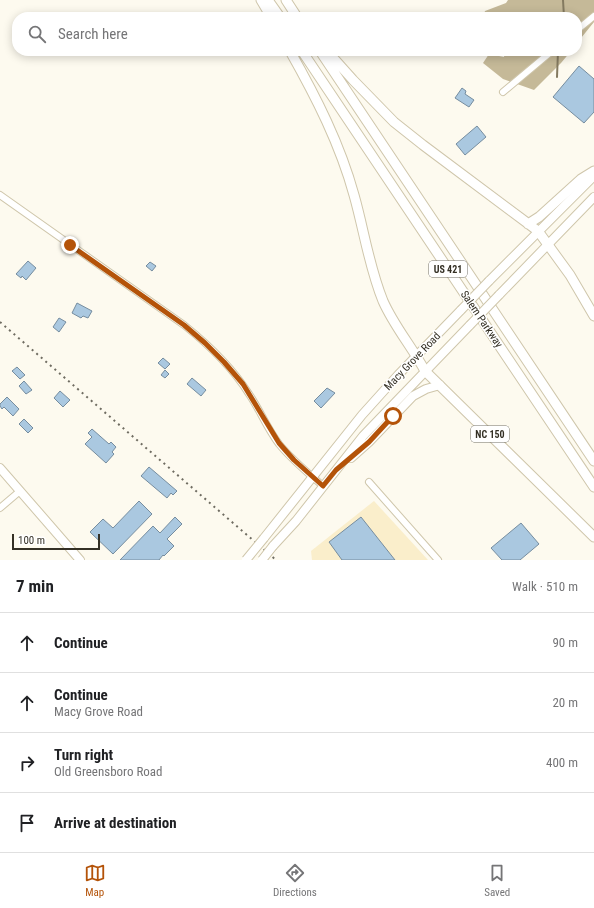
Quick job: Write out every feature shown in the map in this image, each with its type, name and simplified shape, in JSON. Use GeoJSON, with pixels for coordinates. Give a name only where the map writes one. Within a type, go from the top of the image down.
{"type":"FeatureCollection","features":[{"type":"Feature","properties":{"kind":"highway"},"geometry":{"type":"LineString","coordinates":[[261,0],[268,12]]}},
{"type":"Feature","properties":{"kind":"highway"},"geometry":{"type":"LineString","coordinates":[[268,0],[276,12]]}},
{"type":"Feature","properties":{"kind":"highway"},"geometry":{"type":"LineString","coordinates":[[286,0],[294,12]]}},
{"type":"Feature","properties":{"kind":"highway"},"geometry":{"type":"LineString","coordinates":[[293,56],[322,110],[341,153],[355,196],[375,277],[383,300],[398,330],[417,355],[426,371],[440,385]]}},
{"type":"Feature","properties":{"kind":"highway","name":"Salem Parkway"},"geometry":{"type":"LineString","coordinates":[[305,56],[594,487]]}},
{"type":"Feature","properties":{"kind":"highway","name":"Salem Parkway"},"geometry":{"type":"LineString","coordinates":[[323,56],[594,461]]}},
{"type":"Feature","properties":{"kind":"highway"},"geometry":{"type":"LineString","coordinates":[[331,56],[394,122],[538,231],[579,288],[594,316]]}},
{"type":"Feature","properties":{"kind":"highway"},"geometry":{"type":"LineString","coordinates":[[528,224],[539,217],[581,179],[594,171]]}},
{"type":"Feature","properties":{"kind":"highway","name":"NC 150"},"geometry":{"type":"LineString","coordinates":[[440,385],[594,537]]}},
{"type":"Feature","properties":{"kind":"main road","name":"Macy Grove Road"},"geometry":{"type":"LineString","coordinates":[[246,560],[362,415],[460,310],[594,176]]}},
{"type":"Feature","properties":{"kind":"main road","name":"Macy Grove Road"},"geometry":{"type":"LineString","coordinates":[[262,560],[296,521],[363,436],[594,197]]}},
{"type":"Feature","properties":{"kind":"main road"},"geometry":{"type":"LineString","coordinates":[[336,470],[369,442],[413,396],[426,389],[440,385]]}},
{"type":"Feature","properties":{"kind":"main road"},"geometry":{"type":"LineString","coordinates":[[0,468],[80,560]]}},
{"type":"Feature","properties":{"kind":"street"},"geometry":{"type":"LineString","coordinates":[[582,26],[594,16]]}},
{"type":"Feature","properties":{"kind":"street"},"geometry":{"type":"LineString","coordinates":[[503,92],[546,56]]}},
{"type":"Feature","properties":{"kind":"street"},"geometry":{"type":"LineString","coordinates":[[0,195],[184,325],[205,343],[243,384],[279,443],[294,460],[323,486]]}},
{"type":"Feature","properties":{"kind":"street"},"geometry":{"type":"LineString","coordinates":[[369,482],[438,560]]}},
{"type":"Feature","properties":{"kind":"street"},"geometry":{"type":"LineString","coordinates":[[0,508],[20,491]]}},
{"type":"Feature","properties":{"kind":"shaded area"},"geometry":{"type":"Polygon","coordinates":[[[508,0],[594,0],[594,22],[582,37],[582,12],[485,12],[506,3],[508,0]]]}},
{"type":"Feature","properties":{"kind":"shaded area"},"geometry":{"type":"Polygon","coordinates":[[[488,56],[567,56],[534,90],[503,79],[483,63],[488,56]]]}},
{"type":"Feature","properties":{"kind":"shaded area"},"geometry":{"type":"Polygon","coordinates":[[[374,501],[428,560],[312,560],[311,551],[374,501]]]}},
{"type":"Feature","properties":{"kind":"building"},"geometry":{"type":"Polygon","coordinates":[[[579,66],[594,79],[594,112],[584,123],[553,97],[579,66]]]}},
{"type":"Feature","properties":{"kind":"building"},"geometry":{"type":"Polygon","coordinates":[[[462,88],[466,91],[465,94],[474,100],[469,107],[455,98],[462,88]]]}},
{"type":"Feature","properties":{"kind":"building"},"geometry":{"type":"Polygon","coordinates":[[[477,126],[486,137],[465,155],[456,144],[477,126]]]}},
{"type":"Feature","properties":{"kind":"building"},"geometry":{"type":"Polygon","coordinates":[[[28,261],[36,268],[26,280],[22,276],[21,278],[16,274],[28,261]]]}},
{"type":"Feature","properties":{"kind":"building"},"geometry":{"type":"Polygon","coordinates":[[[150,262],[156,266],[152,271],[146,266],[150,262]]]}},
{"type":"Feature","properties":{"kind":"building"},"geometry":{"type":"Polygon","coordinates":[[[77,303],[92,311],[88,318],[83,316],[81,318],[72,313],[77,303]]]}},
{"type":"Feature","properties":{"kind":"building"},"geometry":{"type":"Polygon","coordinates":[[[59,318],[66,322],[59,332],[53,327],[59,318]]]}},
{"type":"Feature","properties":{"kind":"building"},"geometry":{"type":"Polygon","coordinates":[[[163,358],[170,364],[165,369],[158,363],[163,358]]]}},
{"type":"Feature","properties":{"kind":"building"},"geometry":{"type":"Polygon","coordinates":[[[17,367],[25,375],[20,379],[12,371],[17,367]]]}},
{"type":"Feature","properties":{"kind":"building"},"geometry":{"type":"Polygon","coordinates":[[[165,370],[169,374],[165,378],[161,375],[165,370]]]}},
{"type":"Feature","properties":{"kind":"building"},"geometry":{"type":"Polygon","coordinates":[[[192,378],[206,390],[201,396],[187,384],[192,378]]]}},
{"type":"Feature","properties":{"kind":"building"},"geometry":{"type":"Polygon","coordinates":[[[24,381],[32,390],[26,394],[19,386],[24,381]]]}},
{"type":"Feature","properties":{"kind":"building"},"geometry":{"type":"Polygon","coordinates":[[[327,388],[335,393],[321,408],[314,401],[327,388]]]}},
{"type":"Feature","properties":{"kind":"building"},"geometry":{"type":"Polygon","coordinates":[[[60,391],[70,400],[63,407],[54,398],[60,391]]]}},
{"type":"Feature","properties":{"kind":"building"},"geometry":{"type":"Polygon","coordinates":[[[7,397],[19,409],[13,416],[4,407],[2,409],[0,406],[0,404],[7,397]]]}},
{"type":"Feature","properties":{"kind":"building"},"geometry":{"type":"Polygon","coordinates":[[[24,419],[33,428],[28,433],[19,424],[24,419]]]}},
{"type":"Feature","properties":{"kind":"building"},"geometry":{"type":"Polygon","coordinates":[[[92,429],[109,444],[111,442],[116,447],[112,452],[114,454],[106,463],[85,444],[92,437],[88,433],[92,429]]]}},
{"type":"Feature","properties":{"kind":"building"},"geometry":{"type":"Polygon","coordinates":[[[149,467],[177,491],[173,495],[171,493],[167,498],[141,476],[149,467]]]}},
{"type":"Feature","properties":{"kind":"building"},"geometry":{"type":"Polygon","coordinates":[[[139,501],[152,514],[113,554],[90,532],[103,519],[113,528],[139,501]]]}},
{"type":"Feature","properties":{"kind":"building"},"geometry":{"type":"Polygon","coordinates":[[[175,517],[182,524],[167,539],[174,546],[159,560],[120,560],[153,526],[160,533],[175,517]]]}},
{"type":"Feature","properties":{"kind":"building"},"geometry":{"type":"Polygon","coordinates":[[[361,517],[395,560],[342,560],[329,542],[361,517]]]}},
{"type":"Feature","properties":{"kind":"building"},"geometry":{"type":"Polygon","coordinates":[[[521,523],[539,544],[520,560],[502,560],[491,548],[521,523]]]}},
{"type":"Feature","properties":{"kind":"waterway"},"geometry":{"type":"LineString","coordinates":[[563,0],[564,12]]}},
{"type":"Feature","properties":{"kind":"waterway"},"geometry":{"type":"LineString","coordinates":[[557,77],[558,56]]}},
{"type":"Feature","properties":{"kind":"railway"},"geometry":{"type":"LineString","coordinates":[[0,322],[276,560]]}},
{"type":"Feature","properties":{"kind":"route"},"geometry":{"type":"LineString","coordinates":[[70,245],[184,325],[205,343],[243,384],[267,426],[285,451],[323,486],[336,470],[369,442],[393,416]]}}]}
